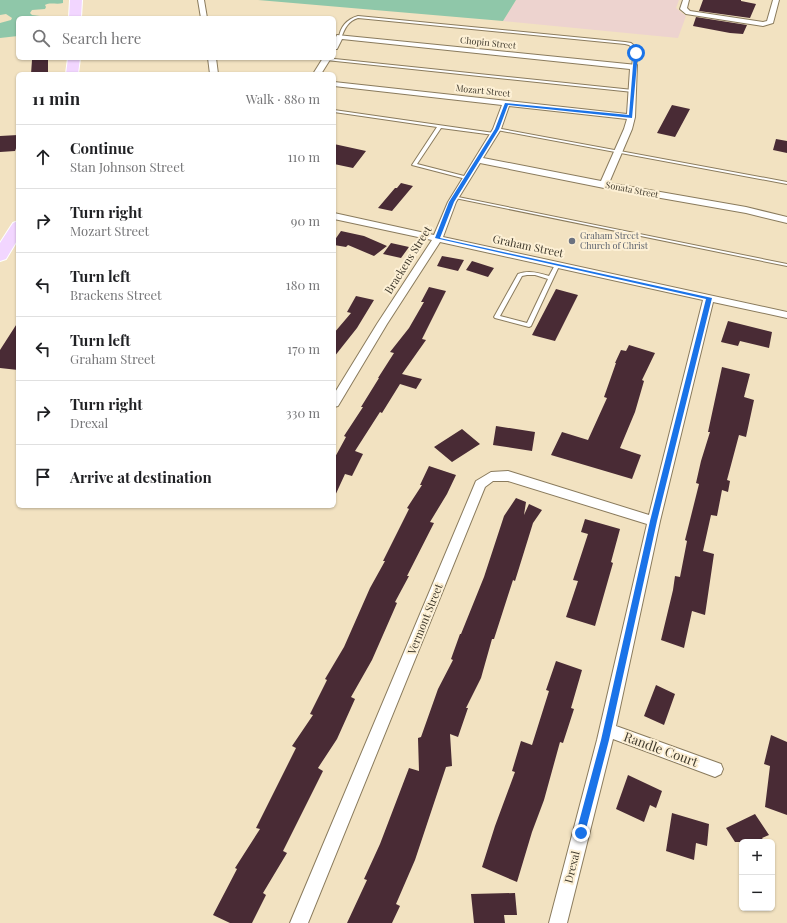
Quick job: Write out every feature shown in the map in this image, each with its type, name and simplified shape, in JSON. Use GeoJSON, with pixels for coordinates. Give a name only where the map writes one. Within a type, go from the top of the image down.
{"type":"FeatureCollection","features":[{"type":"Feature","properties":{"kind":"main road"},"geometry":{"type":"LineString","coordinates":[[75,16],[76,0]]}},
{"type":"Feature","properties":{"kind":"main road"},"geometry":{"type":"LineString","coordinates":[[72,72],[74,60]]}},
{"type":"Feature","properties":{"kind":"main road"},"geometry":{"type":"LineString","coordinates":[[0,256],[16,229]]}},
{"type":"Feature","properties":{"kind":"street"},"geometry":{"type":"LineString","coordinates":[[201,0],[204,16]]}},
{"type":"Feature","properties":{"kind":"street"},"geometry":{"type":"LineString","coordinates":[[686,0],[684,10],[688,13],[766,24],[770,23],[776,0]]}},
{"type":"Feature","properties":{"kind":"street"},"geometry":{"type":"LineString","coordinates":[[336,44],[340,37]]}},
{"type":"Feature","properties":{"kind":"street","name":"Chopin Street"},"geometry":{"type":"LineString","coordinates":[[340,37],[634,67]]}},
{"type":"Feature","properties":{"kind":"street"},"geometry":{"type":"LineString","coordinates":[[212,60],[214,72]]}},
{"type":"Feature","properties":{"kind":"street"},"geometry":{"type":"LineString","coordinates":[[318,72],[326,60]]}},
{"type":"Feature","properties":{"kind":"street"},"geometry":{"type":"LineString","coordinates":[[604,185],[628,129],[631,117],[634,67]]}},
{"type":"Feature","properties":{"kind":"street","name":"Mozart Street"},"geometry":{"type":"LineString","coordinates":[[336,84],[631,117]]}},
{"type":"Feature","properties":{"kind":"street","name":"Brackens Street"},"geometry":{"type":"LineString","coordinates":[[336,400],[382,324],[438,238],[455,197],[496,131],[506,104]]}},
{"type":"Feature","properties":{"kind":"street","name":"Sonata Street"},"geometry":{"type":"LineString","coordinates":[[478,160],[604,185],[746,210],[787,220]]}},
{"type":"Feature","properties":{"kind":"street","name":"Graham Street"},"geometry":{"type":"LineString","coordinates":[[336,216],[787,315]]}},
{"type":"Feature","properties":{"kind":"street","name":"Drexal"},"geometry":{"type":"LineString","coordinates":[[558,923],[607,730],[654,521],[709,298]]}},
{"type":"Feature","properties":{"kind":"street","name":"Vermont Street"},"geometry":{"type":"LineString","coordinates":[[299,923],[480,484],[491,477],[508,476],[654,521]]}},
{"type":"Feature","properties":{"kind":"street","name":"Randle Court"},"geometry":{"type":"LineString","coordinates":[[607,730],[715,769]]}},
{"type":"Feature","properties":{"kind":"lane"},"geometry":{"type":"LineString","coordinates":[[340,37],[345,24],[349,20],[358,17],[618,42],[630,44],[636,49],[634,67]]}},
{"type":"Feature","properties":{"kind":"lane"},"geometry":{"type":"LineString","coordinates":[[336,60],[633,91]]}},
{"type":"Feature","properties":{"kind":"lane"},"geometry":{"type":"LineString","coordinates":[[336,111],[440,126],[496,131],[787,183]]}},
{"type":"Feature","properties":{"kind":"lane"},"geometry":{"type":"LineString","coordinates":[[440,126],[414,165],[466,178]]}},
{"type":"Feature","properties":{"kind":"lane"},"geometry":{"type":"LineString","coordinates":[[455,197],[787,265]]}},
{"type":"Feature","properties":{"kind":"lane"},"geometry":{"type":"LineString","coordinates":[[551,278],[525,272],[520,275],[497,317],[529,325],[558,264]]}},
{"type":"Feature","properties":{"kind":"shaded area"},"geometry":{"type":"Polygon","coordinates":[[[516,0],[679,0],[676,8],[686,16],[678,38],[503,21],[516,0]]]}},
{"type":"Feature","properties":{"kind":"green space"},"geometry":{"type":"Polygon","coordinates":[[[0,0],[63,0],[63,3],[47,4],[45,5],[45,9],[32,10],[30,13],[32,15],[40,16],[16,16],[16,36],[0,38],[0,23],[11,20],[12,18],[6,14],[0,15],[0,0]]]}},
{"type":"Feature","properties":{"kind":"green space"},"geometry":{"type":"Polygon","coordinates":[[[258,0],[516,0],[503,21],[258,0]]]}},
{"type":"Feature","properties":{"kind":"building"},"geometry":{"type":"Polygon","coordinates":[[[703,0],[741,0],[756,4],[750,18],[699,11],[703,0]]]}},
{"type":"Feature","properties":{"kind":"building"},"geometry":{"type":"Polygon","coordinates":[[[696,17],[747,25],[743,34],[730,33],[693,26],[696,17]]]}},
{"type":"Feature","properties":{"kind":"building"},"geometry":{"type":"Polygon","coordinates":[[[32,60],[48,60],[48,72],[31,72],[32,60]]]}},
{"type":"Feature","properties":{"kind":"building"},"geometry":{"type":"Polygon","coordinates":[[[672,105],[690,109],[675,137],[657,133],[672,105]]]}},
{"type":"Feature","properties":{"kind":"building"},"geometry":{"type":"Polygon","coordinates":[[[16,135],[15,151],[0,152],[0,136],[16,135]]]}},
{"type":"Feature","properties":{"kind":"building"},"geometry":{"type":"Polygon","coordinates":[[[776,139],[787,141],[787,153],[773,150],[776,139]]]}},
{"type":"Feature","properties":{"kind":"building"},"geometry":{"type":"Polygon","coordinates":[[[336,144],[366,151],[353,168],[336,164],[336,144]]]}},
{"type":"Feature","properties":{"kind":"building"},"geometry":{"type":"Polygon","coordinates":[[[401,183],[413,186],[392,211],[378,208],[395,188],[397,188],[401,183]]]}},
{"type":"Feature","properties":{"kind":"building"},"geometry":{"type":"Polygon","coordinates":[[[341,231],[364,236],[387,246],[374,256],[348,245],[346,247],[336,245],[336,238],[341,231]]]}},
{"type":"Feature","properties":{"kind":"building"},"geometry":{"type":"Polygon","coordinates":[[[391,243],[409,247],[401,258],[383,254],[391,243]]]}},
{"type":"Feature","properties":{"kind":"building"},"geometry":{"type":"Polygon","coordinates":[[[442,256],[464,260],[458,271],[437,266],[442,256]]]}},
{"type":"Feature","properties":{"kind":"building"},"geometry":{"type":"Polygon","coordinates":[[[472,261],[494,268],[488,277],[466,270],[472,261]]]}},
{"type":"Feature","properties":{"kind":"building"},"geometry":{"type":"Polygon","coordinates":[[[429,287],[446,291],[422,339],[426,340],[402,374],[422,379],[416,389],[400,384],[382,413],[380,412],[355,451],[363,454],[352,476],[345,474],[336,494],[336,455],[346,437],[344,436],[363,407],[361,407],[394,353],[390,352],[409,328],[424,302],[421,302],[429,287]]]}},
{"type":"Feature","properties":{"kind":"building"},"geometry":{"type":"Polygon","coordinates":[[[556,289],[578,295],[555,341],[532,335],[556,289]]]}},
{"type":"Feature","properties":{"kind":"building"},"geometry":{"type":"Polygon","coordinates":[[[356,296],[374,300],[357,328],[336,354],[336,331],[351,313],[347,312],[356,296]]]}},
{"type":"Feature","properties":{"kind":"building"},"geometry":{"type":"Polygon","coordinates":[[[728,321],[772,332],[769,348],[740,341],[738,346],[721,342],[728,321]]]}},
{"type":"Feature","properties":{"kind":"building"},"geometry":{"type":"Polygon","coordinates":[[[16,325],[16,370],[0,368],[0,350],[16,325]]]}},
{"type":"Feature","properties":{"kind":"building"},"geometry":{"type":"Polygon","coordinates":[[[629,345],[655,353],[642,380],[644,381],[635,412],[620,448],[641,455],[632,479],[551,455],[562,432],[588,440],[607,398],[604,397],[615,363],[621,350],[626,351],[629,345]]]}},
{"type":"Feature","properties":{"kind":"building"},"geometry":{"type":"Polygon","coordinates":[[[722,367],[750,374],[744,397],[754,400],[746,437],[739,435],[727,480],[730,481],[728,492],[722,490],[717,516],[711,515],[703,551],[714,554],[705,615],[692,611],[684,648],[661,640],[675,576],[680,577],[687,541],[685,540],[699,484],[696,483],[710,432],[708,432],[722,367]]]}},
{"type":"Feature","properties":{"kind":"building"},"geometry":{"type":"Polygon","coordinates":[[[496,426],[535,432],[532,451],[493,445],[496,426]]]}},
{"type":"Feature","properties":{"kind":"building"},"geometry":{"type":"Polygon","coordinates":[[[462,429],[480,444],[452,462],[434,447],[462,429]]]}},
{"type":"Feature","properties":{"kind":"building"},"geometry":{"type":"Polygon","coordinates":[[[429,466],[456,475],[447,494],[430,522],[434,523],[395,602],[397,603],[372,660],[351,697],[355,699],[337,739],[318,768],[323,771],[283,851],[287,853],[263,893],[266,895],[252,923],[230,923],[213,915],[237,869],[235,868],[260,829],[256,828],[296,748],[292,746],[313,715],[310,714],[327,680],[325,679],[344,647],[370,588],[385,561],[383,561],[409,509],[407,508],[422,485],[420,485],[429,466]]]}},
{"type":"Feature","properties":{"kind":"building"},"geometry":{"type":"Polygon","coordinates":[[[516,498],[526,502],[524,515],[529,504],[542,510],[533,523],[515,581],[513,580],[494,639],[492,639],[481,678],[466,708],[468,708],[458,737],[450,734],[452,766],[446,767],[415,860],[396,904],[400,906],[392,923],[347,923],[367,880],[364,879],[380,844],[409,768],[419,771],[418,738],[421,737],[438,689],[453,660],[451,659],[484,577],[504,516],[516,498]]]}},
{"type":"Feature","properties":{"kind":"building"},"geometry":{"type":"Polygon","coordinates":[[[585,519],[620,529],[611,562],[613,563],[595,626],[566,617],[578,581],[573,580],[588,534],[581,532],[585,519]]]}},
{"type":"Feature","properties":{"kind":"building"},"geometry":{"type":"Polygon","coordinates":[[[556,661],[582,670],[571,708],[574,709],[563,743],[560,742],[544,800],[532,832],[517,882],[482,867],[515,772],[512,771],[521,741],[532,745],[549,691],[546,690],[556,661]]]}},
{"type":"Feature","properties":{"kind":"building"},"geometry":{"type":"Polygon","coordinates":[[[656,685],[675,694],[664,725],[644,716],[656,685]]]}},
{"type":"Feature","properties":{"kind":"building"},"geometry":{"type":"Polygon","coordinates":[[[771,735],[787,742],[787,815],[765,807],[770,766],[764,764],[771,735]]]}},
{"type":"Feature","properties":{"kind":"building"},"geometry":{"type":"Polygon","coordinates":[[[628,775],[662,791],[656,808],[650,805],[644,822],[616,809],[628,775]]]}},
{"type":"Feature","properties":{"kind":"building"},"geometry":{"type":"Polygon","coordinates":[[[672,813],[709,824],[707,846],[696,843],[694,860],[666,851],[672,813]]]}},
{"type":"Feature","properties":{"kind":"building"},"geometry":{"type":"Polygon","coordinates":[[[755,814],[769,835],[762,838],[763,839],[739,839],[739,842],[735,842],[726,828],[755,814]]]}},
{"type":"Feature","properties":{"kind":"building"},"geometry":{"type":"Polygon","coordinates":[[[515,893],[517,915],[504,915],[505,923],[474,923],[471,894],[515,893]]]}},
{"type":"Feature","properties":{"kind":"place","name":"Graham Street Church of Christ"},"geometry":{"type":"Point","coordinates":[572,241]}},
{"type":"Feature","properties":{"kind":"route"},"geometry":{"type":"LineString","coordinates":[[581,833],[605,740],[654,521],[709,298],[438,238],[452,202],[497,129],[502,119],[506,104],[631,117],[636,53]]}}]}
